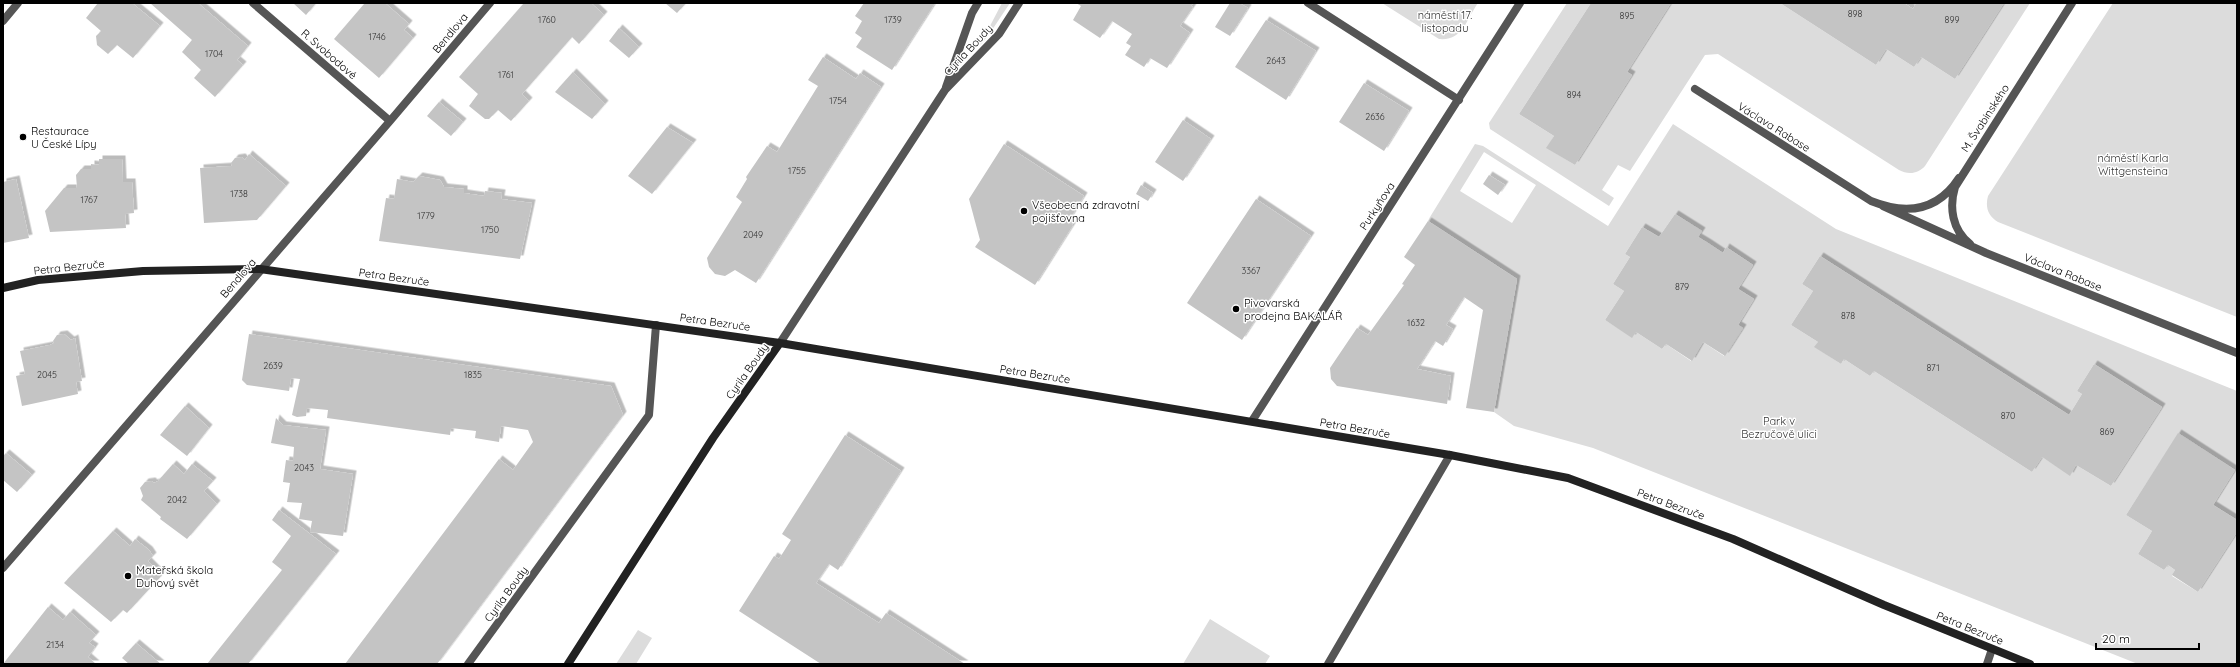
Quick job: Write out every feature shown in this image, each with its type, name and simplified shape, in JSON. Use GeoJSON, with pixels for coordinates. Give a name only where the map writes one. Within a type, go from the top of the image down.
{"type":"FeatureCollection","features":[{"type":"Feature","properties":{"kind":"street"},"geometry":{"type":"LineString","coordinates":[[3,21],[18,3]]}},
{"type":"Feature","properties":{"kind":"street","name":"R. Svobodové"},"geometry":{"type":"LineString","coordinates":[[253,3],[390,121]]}},
{"type":"Feature","properties":{"kind":"street","name":"Bendlova"},"geometry":{"type":"LineString","coordinates":[[3,568],[260,269],[390,121],[490,3]]}},
{"type":"Feature","properties":{"kind":"street","name":"Cyrila Boudy"},"geometry":{"type":"LineString","coordinates":[[945,90],[972,13],[978,3]]}},
{"type":"Feature","properties":{"kind":"street","name":"Cyrila Boudy"},"geometry":{"type":"LineString","coordinates":[[568,664],[714,438],[780,343],[945,90],[999,34],[1019,3]]}},
{"type":"Feature","properties":{"kind":"street"},"geometry":{"type":"LineString","coordinates":[[1308,3],[1459,100]]}},
{"type":"Feature","properties":{"kind":"street","name":"Purkyňova"},"geometry":{"type":"LineString","coordinates":[[1252,421],[1520,3]]}},
{"type":"Feature","properties":{"kind":"street","name":"M. Švabinského"},"geometry":{"type":"LineString","coordinates":[[1976,248],[1960,233],[1952,214],[1953,195],[1959,178],[2072,3]]}},
{"type":"Feature","properties":{"kind":"street","name":"Václava Rabase"},"geometry":{"type":"LineString","coordinates":[[1695,89],[1871,201],[1976,248],[2237,353]]}},
{"type":"Feature","properties":{"kind":"street","name":"Václava Rabase"},"geometry":{"type":"LineString","coordinates":[[1883,206],[1903,210],[1923,207],[1948,193],[1959,178]]}},
{"type":"Feature","properties":{"kind":"street","name":"Petra Bezruče"},"geometry":{"type":"LineString","coordinates":[[3,288],[38,280],[142,271],[260,269],[780,343],[1450,455],[1568,478],[1733,538],[1884,605],[1992,649],[2015,661],[2030,664]]}},
{"type":"Feature","properties":{"kind":"street","name":"Cyrila Boudy"},"geometry":{"type":"LineString","coordinates":[[468,664],[649,415],[656,325]]}},
{"type":"Feature","properties":{"kind":"street"},"geometry":{"type":"LineString","coordinates":[[1328,664],[1450,455]]}},
{"type":"Feature","properties":{"kind":"street"},"geometry":{"type":"LineString","coordinates":[[1987,664],[1992,649]]}},
{"type":"Feature","properties":{"kind":"green space"},"geometry":{"type":"Polygon","coordinates":[[[1002,3],[1010,3],[988,36],[980,45],[1002,3]]]}},
{"type":"Feature","properties":{"kind":"green space","name":"náměstí 17. listopadu"},"geometry":{"type":"Polygon","coordinates":[[[1382,3],[1478,3],[1459,33],[1454,37],[1439,39],[1382,3]]]}},
{"type":"Feature","properties":{"kind":"green space"},"geometry":{"type":"Polygon","coordinates":[[[1567,3],[1591,3],[1519,114],[1554,136],[1547,148],[1575,165],[1632,75],[1627,72],[1671,3],[1780,3],[1876,65],[1886,49],[1914,67],[1921,57],[1955,79],[2004,3],[2030,3],[1925,166],[1919,171],[1913,173],[1902,172],[1718,54],[1705,55],[1630,171],[1618,165],[1602,190],[1614,198],[1609,206],[1490,129],[1489,123],[1567,3]]]}},
{"type":"Feature","properties":{"kind":"green space","name":"náměstí Karla Wittgensteina"},"geometry":{"type":"Polygon","coordinates":[[[2113,3],[2237,3],[2237,317],[1998,222],[1988,211],[1988,196],[2113,3]]]}},
{"type":"Feature","properties":{"kind":"green space","name":"Park v Bezručově ulici"},"geometry":{"type":"Polygon","coordinates":[[[1673,124],[1836,229],[2237,391],[2237,520],[2213,505],[2235,470],[2178,434],[2126,515],[2152,531],[2138,554],[2164,570],[2168,565],[2175,570],[2172,576],[2198,592],[2237,532],[2237,664],[2138,664],[1593,448],[1514,426],[1494,412],[1517,279],[1428,221],[1475,144],[1483,146],[1608,226],[1673,124]],[[1484,152],[1460,191],[1512,223],[1536,185],[1484,152]],[[1675,214],[1659,237],[1642,227],[1625,254],[1630,257],[1613,284],[1624,291],[1605,320],[1632,337],[1636,332],[1662,349],[1666,344],[1691,361],[1703,342],[1724,356],[1742,328],[1738,325],[1754,299],[1738,289],[1753,265],[1726,247],[1723,253],[1698,237],[1701,231],[1675,214]],[[1820,256],[1802,284],[1813,291],[1791,325],[1818,342],[1815,347],[1841,364],[1844,359],[1870,376],[1874,371],[2032,472],[2042,457],[2070,475],[2076,465],[2111,486],[2162,407],[2094,364],[2077,391],[2082,394],[2069,415],[1820,256]]]}},
{"type":"Feature","properties":{"kind":"green space"},"geometry":{"type":"Polygon","coordinates":[[[1210,619],[1270,656],[1265,664],[1183,664],[1210,619]]]}},
{"type":"Feature","properties":{"kind":"green space"},"geometry":{"type":"Polygon","coordinates":[[[638,630],[652,638],[636,664],[616,664],[638,630]]]}},
{"type":"Feature","properties":{"kind":"building"},"geometry":{"type":"Polygon","coordinates":[[[98,3],[132,3],[160,26],[133,58],[117,45],[108,54],[97,45],[96,36],[101,31],[86,18],[98,3]]]}},
{"type":"Feature","properties":{"kind":"building"},"geometry":{"type":"Polygon","coordinates":[[[150,3],[198,3],[248,46],[237,60],[243,65],[215,97],[194,78],[201,70],[182,52],[192,40],[150,3]]]}},
{"type":"Feature","properties":{"kind":"building"},"geometry":{"type":"Polygon","coordinates":[[[293,3],[316,3],[306,15],[293,3]]]}},
{"type":"Feature","properties":{"kind":"building"},"geometry":{"type":"Polygon","coordinates":[[[365,3],[385,3],[409,24],[404,30],[413,38],[379,78],[334,39],[365,3]]]}},
{"type":"Feature","properties":{"kind":"building"},"geometry":{"type":"Polygon","coordinates":[[[524,3],[591,3],[604,15],[579,44],[572,37],[522,94],[529,101],[511,121],[498,110],[489,119],[485,119],[469,106],[478,94],[459,77],[524,3]]]}},
{"type":"Feature","properties":{"kind":"building"},"geometry":{"type":"Polygon","coordinates":[[[665,3],[686,3],[677,13],[665,3]]]}},
{"type":"Feature","properties":{"kind":"building"},"geometry":{"type":"Polygon","coordinates":[[[864,3],[935,3],[892,70],[856,47],[862,38],[855,33],[862,21],[855,16],[864,3]]]}},
{"type":"Feature","properties":{"kind":"building"},"geometry":{"type":"Polygon","coordinates":[[[1076,3],[1193,3],[1191,6],[1193,7],[1180,26],[1190,33],[1167,68],[1150,58],[1144,67],[1125,55],[1131,46],[1126,43],[1132,34],[1112,21],[1100,38],[1073,20],[1081,6],[1076,3]]]}},
{"type":"Feature","properties":{"kind":"building"},"geometry":{"type":"Polygon","coordinates":[[[1230,3],[1239,3],[1248,8],[1230,36],[1215,27],[1230,3]]]}},
{"type":"Feature","properties":{"kind":"building"},"geometry":{"type":"Polygon","coordinates":[[[1591,3],[1671,3],[1627,72],[1632,75],[1575,165],[1546,148],[1554,136],[1519,114],[1591,3]]]}},
{"type":"Feature","properties":{"kind":"building"},"geometry":{"type":"Polygon","coordinates":[[[1780,3],[1904,3],[1913,9],[1916,3],[2004,3],[1955,79],[1921,57],[1914,67],[1886,49],[1876,65],[1780,3]]]}},
{"type":"Feature","properties":{"kind":"building"},"geometry":{"type":"Polygon","coordinates":[[[1266,20],[1316,51],[1286,100],[1235,67],[1266,20]]]}},
{"type":"Feature","properties":{"kind":"building"},"geometry":{"type":"Polygon","coordinates":[[[619,28],[639,47],[629,58],[609,41],[619,28]]]}},
{"type":"Feature","properties":{"kind":"building"},"geometry":{"type":"Polygon","coordinates":[[[823,57],[856,79],[860,73],[881,87],[756,283],[735,270],[725,276],[715,274],[709,267],[707,258],[742,202],[736,197],[747,179],[746,177],[767,146],[777,152],[818,86],[808,80],[823,57]]]}},
{"type":"Feature","properties":{"kind":"building"},"geometry":{"type":"Polygon","coordinates":[[[573,72],[605,104],[592,119],[555,92],[573,72]]]}},
{"type":"Feature","properties":{"kind":"building"},"geometry":{"type":"Polygon","coordinates":[[[1364,83],[1409,111],[1384,151],[1339,122],[1364,83]]]}},
{"type":"Feature","properties":{"kind":"building"},"geometry":{"type":"Polygon","coordinates":[[[439,102],[463,122],[451,136],[427,116],[439,102]]]}},
{"type":"Feature","properties":{"kind":"building"},"geometry":{"type":"Polygon","coordinates":[[[1183,120],[1211,139],[1183,181],[1155,162],[1183,120]]]}},
{"type":"Feature","properties":{"kind":"building"},"geometry":{"type":"Polygon","coordinates":[[[667,127],[693,143],[652,194],[628,176],[667,127]]]}},
{"type":"Feature","properties":{"kind":"building","name":"Všeobecná zdravotní pojišťovna"},"geometry":{"type":"Polygon","coordinates":[[[1004,144],[1084,196],[1068,222],[1073,225],[1035,285],[975,247],[980,240],[969,199],[1004,144]]]}},
{"type":"Feature","properties":{"kind":"building"},"geometry":{"type":"Polygon","coordinates":[[[249,154],[286,186],[257,220],[204,223],[200,168],[232,166],[231,163],[235,158],[242,157],[245,160],[249,154]]]}},
{"type":"Feature","properties":{"kind":"building"},"geometry":{"type":"Polygon","coordinates":[[[99,159],[122,159],[123,182],[132,182],[134,213],[125,214],[126,228],[50,232],[45,211],[64,188],[77,188],[76,175],[81,169],[91,169],[91,164],[99,165],[99,159]]]}},
{"type":"Feature","properties":{"kind":"building"},"geometry":{"type":"Polygon","coordinates":[[[1489,175],[1505,185],[1498,195],[1483,184],[1489,175]]]}},
{"type":"Feature","properties":{"kind":"building"},"geometry":{"type":"Polygon","coordinates":[[[419,176],[440,180],[444,187],[464,189],[464,193],[484,196],[485,191],[502,193],[501,199],[532,203],[520,259],[379,241],[386,198],[394,199],[397,179],[413,182],[419,176]]]}},
{"type":"Feature","properties":{"kind":"building"},"geometry":{"type":"Polygon","coordinates":[[[16,179],[29,238],[3,243],[3,182],[16,179]]]}},
{"type":"Feature","properties":{"kind":"building"},"geometry":{"type":"Polygon","coordinates":[[[1141,185],[1153,193],[1148,201],[1136,194],[1141,185]]]}},
{"type":"Feature","properties":{"kind":"building"},"geometry":{"type":"Polygon","coordinates":[[[1256,199],[1311,236],[1242,340],[1187,303],[1256,199]]]}},
{"type":"Feature","properties":{"kind":"building"},"geometry":{"type":"Polygon","coordinates":[[[1675,214],[1702,231],[1698,237],[1723,253],[1726,247],[1753,265],[1738,289],[1754,299],[1738,325],[1743,328],[1725,356],[1703,342],[1692,361],[1666,344],[1662,349],[1636,332],[1632,338],[1605,320],[1624,291],[1613,284],[1630,257],[1625,254],[1642,227],[1659,237],[1675,214]]]}},
{"type":"Feature","properties":{"kind":"building"},"geometry":{"type":"Polygon","coordinates":[[[1428,221],[1517,279],[1494,412],[1466,408],[1483,310],[1464,297],[1446,325],[1453,329],[1443,346],[1435,341],[1417,369],[1451,376],[1447,404],[1337,386],[1331,379],[1330,368],[1357,328],[1368,335],[1404,285],[1402,284],[1415,265],[1404,257],[1428,221]]]}},
{"type":"Feature","properties":{"kind":"building"},"geometry":{"type":"Polygon","coordinates":[[[1820,256],[2069,415],[2082,394],[2077,391],[2094,364],[2162,407],[2111,486],[2076,465],[2070,476],[2042,457],[2032,472],[1874,371],[1870,376],[1844,359],[1841,364],[1814,347],[1818,342],[1791,325],[1813,291],[1802,284],[1820,256]]]}},
{"type":"Feature","properties":{"kind":"building"},"geometry":{"type":"Polygon","coordinates":[[[64,334],[71,340],[75,338],[82,381],[76,382],[78,394],[22,406],[16,376],[25,374],[20,351],[50,345],[54,343],[53,341],[57,335],[64,334]]]}},
{"type":"Feature","properties":{"kind":"building"},"geometry":{"type":"Polygon","coordinates":[[[249,334],[611,386],[623,415],[437,664],[345,664],[499,459],[513,470],[533,442],[528,430],[501,426],[499,442],[475,438],[476,431],[451,428],[450,435],[327,418],[328,410],[307,408],[306,416],[297,417],[292,415],[300,379],[291,378],[289,391],[247,385],[242,380],[249,334]]]}},
{"type":"Feature","properties":{"kind":"building"},"geometry":{"type":"Polygon","coordinates":[[[185,406],[209,428],[187,456],[160,435],[185,406]]]}},
{"type":"Feature","properties":{"kind":"building"},"geometry":{"type":"Polygon","coordinates":[[[276,418],[283,425],[326,430],[320,469],[353,474],[343,536],[310,532],[312,521],[299,519],[302,503],[287,502],[290,483],[283,482],[286,460],[293,461],[294,447],[271,443],[276,418]]]}},
{"type":"Feature","properties":{"kind":"building"},"geometry":{"type":"Polygon","coordinates":[[[2178,433],[2235,470],[2213,505],[2237,520],[2237,532],[2198,592],[2172,575],[2175,570],[2168,565],[2164,570],[2138,554],[2152,531],[2126,515],[2178,433]]]}},
{"type":"Feature","properties":{"kind":"building"},"geometry":{"type":"Polygon","coordinates":[[[845,435],[901,471],[838,570],[829,564],[816,583],[879,623],[886,613],[965,664],[821,664],[739,611],[774,556],[779,559],[791,540],[782,534],[845,435]]]}},
{"type":"Feature","properties":{"kind":"building"},"geometry":{"type":"Polygon","coordinates":[[[6,453],[32,475],[17,492],[3,480],[3,456],[6,453]]]}},
{"type":"Feature","properties":{"kind":"building"},"geometry":{"type":"Polygon","coordinates":[[[173,464],[184,474],[192,464],[213,481],[204,491],[217,504],[187,539],[160,519],[161,517],[141,500],[143,496],[140,488],[145,482],[152,481],[154,483],[158,481],[173,464]]]}},
{"type":"Feature","properties":{"kind":"building"},"geometry":{"type":"Polygon","coordinates":[[[279,510],[336,554],[248,664],[207,664],[282,570],[272,562],[291,536],[272,520],[279,510]]]}},
{"type":"Feature","properties":{"kind":"building"},"geometry":{"type":"Polygon","coordinates":[[[113,531],[130,546],[135,539],[149,550],[153,556],[148,561],[162,575],[127,613],[123,610],[111,622],[64,583],[113,531]]]}},
{"type":"Feature","properties":{"kind":"building"},"geometry":{"type":"Polygon","coordinates":[[[48,607],[63,620],[70,612],[96,635],[89,643],[95,647],[88,657],[96,664],[3,664],[48,607]]]}},
{"type":"Feature","properties":{"kind":"building"},"geometry":{"type":"Polygon","coordinates":[[[136,643],[161,664],[129,664],[122,658],[136,643]]]}},
{"type":"Feature","properties":{"kind":"place","name":"Restaurace U České Lípy"},"geometry":{"type":"Point","coordinates":[23,137]}},
{"type":"Feature","properties":{"kind":"place","name":"Všeobecná zdravotní pojišťovna"},"geometry":{"type":"Point","coordinates":[1024,211]}},
{"type":"Feature","properties":{"kind":"place","name":"Pivovarská prodejna BAKALÁŘ"},"geometry":{"type":"Point","coordinates":[1236,309]}},
{"type":"Feature","properties":{"kind":"place","name":"Mateřská škola Duhový svět"},"geometry":{"type":"Point","coordinates":[128,576]}}]}
